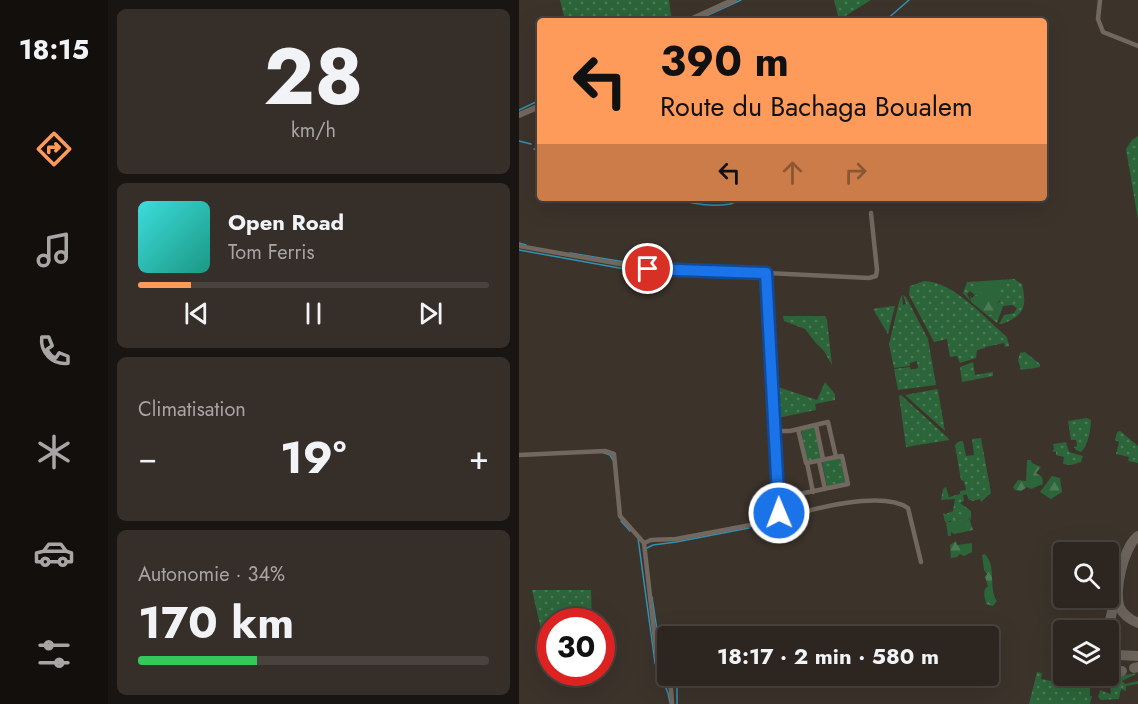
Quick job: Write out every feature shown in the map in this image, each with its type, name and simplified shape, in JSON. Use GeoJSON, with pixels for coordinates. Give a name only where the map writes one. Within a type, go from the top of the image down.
{"type":"FeatureCollection","features":[{"type":"Feature","properties":{"kind":"main road"},"geometry":{"type":"LineString","coordinates":[[695,18],[734,0]]}},
{"type":"Feature","properties":{"kind":"main road"},"geometry":{"type":"LineString","coordinates":[[519,116],[537,107]]}},
{"type":"Feature","properties":{"kind":"street"},"geometry":{"type":"LineString","coordinates":[[1100,0],[1098,19],[1103,32],[1138,46]]}},
{"type":"Feature","properties":{"kind":"street"},"geometry":{"type":"LineString","coordinates":[[519,246],[648,269],[870,278],[876,276],[871,213]]}},
{"type":"Feature","properties":{"kind":"street"},"geometry":{"type":"LineString","coordinates":[[766,273],[780,498],[780,509],[777,516]]}},
{"type":"Feature","properties":{"kind":"street"},"geometry":{"type":"LineString","coordinates":[[775,431],[798,429],[828,422],[836,457]]}},
{"type":"Feature","properties":{"kind":"street"},"geometry":{"type":"LineString","coordinates":[[816,425],[825,489]]}},
{"type":"Feature","properties":{"kind":"street"},"geometry":{"type":"LineString","coordinates":[[798,429],[813,492]]}},
{"type":"Feature","properties":{"kind":"street"},"geometry":{"type":"LineString","coordinates":[[519,455],[606,451],[612,453],[616,461],[620,516],[644,543],[655,646],[661,669],[671,689],[672,704]]}},
{"type":"Feature","properties":{"kind":"street"},"geometry":{"type":"LineString","coordinates":[[780,498],[848,484],[842,456],[807,463]]}},
{"type":"Feature","properties":{"kind":"street"},"geometry":{"type":"LineString","coordinates":[[644,543],[767,522],[777,516],[842,503],[881,501],[903,504],[907,508],[921,562]]}},
{"type":"Feature","properties":{"kind":"green space"},"geometry":{"type":"Polygon","coordinates":[[[560,0],[669,0],[672,18],[564,18],[560,0]]]}},
{"type":"Feature","properties":{"kind":"green space"},"geometry":{"type":"Polygon","coordinates":[[[834,0],[871,0],[842,18],[838,18],[834,0]]]}},
{"type":"Feature","properties":{"kind":"green space"},"geometry":{"type":"Polygon","coordinates":[[[1138,136],[1138,220],[1126,149],[1138,136]]]}},
{"type":"Feature","properties":{"kind":"green space"},"geometry":{"type":"Polygon","coordinates":[[[1014,279],[1022,284],[1024,304],[1016,317],[1002,324],[999,324],[1004,315],[1014,313],[1017,308],[1012,305],[1003,306],[997,323],[987,315],[999,308],[997,303],[1000,302],[991,286],[986,283],[979,288],[980,295],[975,295],[970,291],[967,294],[971,302],[963,293],[967,282],[1014,279]]]}},
{"type":"Feature","properties":{"kind":"green space"},"geometry":{"type":"Polygon","coordinates":[[[924,281],[946,287],[969,302],[1007,337],[1009,346],[1005,347],[1004,343],[985,347],[977,350],[976,358],[960,363],[957,356],[950,357],[947,339],[934,342],[909,295],[910,286],[924,281]]]}},
{"type":"Feature","properties":{"kind":"green space"},"geometry":{"type":"Polygon","coordinates":[[[993,282],[998,284],[1001,299],[997,303],[999,308],[987,315],[971,302],[970,296],[972,298],[980,295],[976,291],[979,284],[993,282]]]}},
{"type":"Feature","properties":{"kind":"green space"},"geometry":{"type":"Polygon","coordinates":[[[902,295],[903,305],[906,304],[903,295],[928,339],[936,385],[898,390],[894,369],[918,368],[917,361],[910,363],[910,366],[894,368],[889,344],[902,295]]]}},
{"type":"Feature","properties":{"kind":"green space"},"geometry":{"type":"Polygon","coordinates":[[[895,306],[888,334],[873,309],[895,306]]]}},
{"type":"Feature","properties":{"kind":"green space"},"geometry":{"type":"Polygon","coordinates":[[[773,316],[777,346],[778,387],[817,400],[825,382],[835,394],[835,400],[815,404],[816,410],[777,418],[773,316]]]}},
{"type":"Feature","properties":{"kind":"green space"},"geometry":{"type":"Polygon","coordinates":[[[783,316],[825,316],[832,365],[824,351],[805,329],[784,321],[783,316]]]}},
{"type":"Feature","properties":{"kind":"green space"},"geometry":{"type":"Polygon","coordinates":[[[1025,352],[1040,364],[1040,367],[1021,370],[1018,360],[1020,353],[1025,352]]]}},
{"type":"Feature","properties":{"kind":"green space"},"geometry":{"type":"Polygon","coordinates":[[[973,362],[975,375],[993,372],[993,376],[962,382],[960,367],[973,362]]]}},
{"type":"Feature","properties":{"kind":"green space"},"geometry":{"type":"Polygon","coordinates":[[[937,389],[938,391],[945,431],[905,395],[937,389]]]}},
{"type":"Feature","properties":{"kind":"green space"},"geometry":{"type":"Polygon","coordinates":[[[901,395],[949,440],[906,447],[899,396],[901,395]]]}},
{"type":"Feature","properties":{"kind":"green space"},"geometry":{"type":"Polygon","coordinates":[[[1087,418],[1091,420],[1090,432],[1086,446],[1081,452],[1074,447],[1077,446],[1076,440],[1071,440],[1068,421],[1087,418]]]}},
{"type":"Feature","properties":{"kind":"green space"},"geometry":{"type":"Polygon","coordinates":[[[815,427],[822,458],[807,461],[801,430],[815,427]]]}},
{"type":"Feature","properties":{"kind":"green space"},"geometry":{"type":"Polygon","coordinates":[[[1120,431],[1138,446],[1138,463],[1128,461],[1129,457],[1116,454],[1119,442],[1115,440],[1117,432],[1120,431]]]}},
{"type":"Feature","properties":{"kind":"green space"},"geometry":{"type":"Polygon","coordinates":[[[981,438],[991,493],[981,502],[980,499],[973,501],[968,499],[967,494],[963,495],[964,501],[960,503],[971,511],[971,521],[969,517],[963,515],[958,522],[954,520],[945,522],[943,513],[953,511],[955,499],[941,500],[943,489],[946,487],[949,497],[966,490],[964,481],[961,480],[955,445],[963,441],[966,456],[974,455],[972,439],[981,438]]]}},
{"type":"Feature","properties":{"kind":"green space"},"geometry":{"type":"Polygon","coordinates":[[[1066,442],[1069,452],[1083,456],[1081,462],[1071,465],[1063,464],[1064,457],[1052,451],[1053,444],[1066,442]]]}},
{"type":"Feature","properties":{"kind":"green space"},"geometry":{"type":"Polygon","coordinates":[[[840,458],[846,483],[827,487],[822,462],[840,458]]]}},
{"type":"Feature","properties":{"kind":"green space"},"geometry":{"type":"Polygon","coordinates":[[[1027,460],[1041,467],[1036,473],[1042,477],[1043,484],[1031,489],[1027,487],[1021,491],[1015,490],[1013,487],[1018,480],[1026,481],[1027,460]]]}},
{"type":"Feature","properties":{"kind":"green space"},"geometry":{"type":"Polygon","coordinates":[[[1052,476],[1060,478],[1062,492],[1051,499],[1040,492],[1052,476]]]}},
{"type":"Feature","properties":{"kind":"green space"},"geometry":{"type":"Polygon","coordinates":[[[963,515],[968,515],[973,530],[954,534],[951,532],[951,536],[948,536],[946,521],[950,522],[954,519],[958,522],[963,515]]]}},
{"type":"Feature","properties":{"kind":"green space"},"geometry":{"type":"Polygon","coordinates":[[[956,541],[957,545],[972,543],[972,552],[951,558],[950,545],[956,541]]]}},
{"type":"Feature","properties":{"kind":"green space"},"geometry":{"type":"Polygon","coordinates":[[[985,554],[991,565],[994,596],[997,601],[993,606],[986,604],[984,594],[988,586],[982,555],[985,554]]]}},
{"type":"Feature","properties":{"kind":"green space"},"geometry":{"type":"Polygon","coordinates":[[[532,590],[591,590],[592,608],[537,608],[537,612],[532,590]]]}},
{"type":"Feature","properties":{"kind":"green space"},"geometry":{"type":"Polygon","coordinates":[[[1037,672],[1042,673],[1041,679],[1053,681],[1053,686],[1090,688],[1090,696],[1092,696],[1090,704],[1029,704],[1037,672]]]}},
{"type":"Feature","properties":{"kind":"green space"},"geometry":{"type":"Polygon","coordinates":[[[1138,673],[1122,681],[1125,684],[1138,681],[1138,684],[1126,686],[1126,691],[1121,689],[1119,699],[1101,700],[1098,697],[1100,690],[1111,694],[1111,686],[1119,686],[1119,677],[1138,673]]]}},
{"type":"Feature","properties":{"kind":"waterway"},"geometry":{"type":"LineString","coordinates":[[702,18],[741,0]]}},
{"type":"Feature","properties":{"kind":"waterway"},"geometry":{"type":"LineString","coordinates":[[888,18],[909,0]]}},
{"type":"Feature","properties":{"kind":"waterway"},"geometry":{"type":"LineString","coordinates":[[519,110],[537,101]]}},
{"type":"Feature","properties":{"kind":"waterway"},"geometry":{"type":"LineString","coordinates":[[519,141],[531,144]]}},
{"type":"Feature","properties":{"kind":"waterway"},"geometry":{"type":"LineString","coordinates":[[687,201],[716,205],[738,201]]}},
{"type":"Feature","properties":{"kind":"waterway"},"geometry":{"type":"LineString","coordinates":[[519,243],[526,245]]}},
{"type":"Feature","properties":{"kind":"waterway"},"geometry":{"type":"LineString","coordinates":[[519,250],[647,273],[693,275]]}},
{"type":"Feature","properties":{"kind":"waterway"},"geometry":{"type":"LineString","coordinates":[[570,253],[649,266],[724,267]]}},
{"type":"Feature","properties":{"kind":"waterway"},"geometry":{"type":"LineString","coordinates":[[604,453],[610,455],[613,460]]}},
{"type":"Feature","properties":{"kind":"waterway"},"geometry":{"type":"LineString","coordinates":[[621,521],[630,531]]}},
{"type":"Feature","properties":{"kind":"waterway"},"geometry":{"type":"LineString","coordinates":[[647,548],[749,528]]}},
{"type":"Feature","properties":{"kind":"waterway"},"geometry":{"type":"LineString","coordinates":[[638,538],[655,663],[670,703]]}},
{"type":"Feature","properties":{"kind":"waterway"},"geometry":{"type":"LineString","coordinates":[[652,597],[657,630]]}},
{"type":"Feature","properties":{"kind":"waterway"},"geometry":{"type":"LineString","coordinates":[[677,687],[677,704]]}},
{"type":"Feature","properties":{"kind":"taxiway"},"geometry":{"type":"LineString","coordinates":[[1138,536],[1124,559],[1118,591],[1120,608],[1138,623]]}},
{"type":"Feature","properties":{"kind":"taxiway"},"geometry":{"type":"LineString","coordinates":[[1110,620],[1113,608]]}},
{"type":"Feature","properties":{"kind":"taxiway"},"geometry":{"type":"LineString","coordinates":[[1119,655],[1138,656]]}},
{"type":"Feature","properties":{"kind":"taxiway"},"geometry":{"type":"LineString","coordinates":[[1134,668],[1138,667]]}},
{"type":"Feature","properties":{"kind":"route"},"geometry":{"type":"LineString","coordinates":[[648,269],[766,273],[780,498],[779,513]]}}]}
